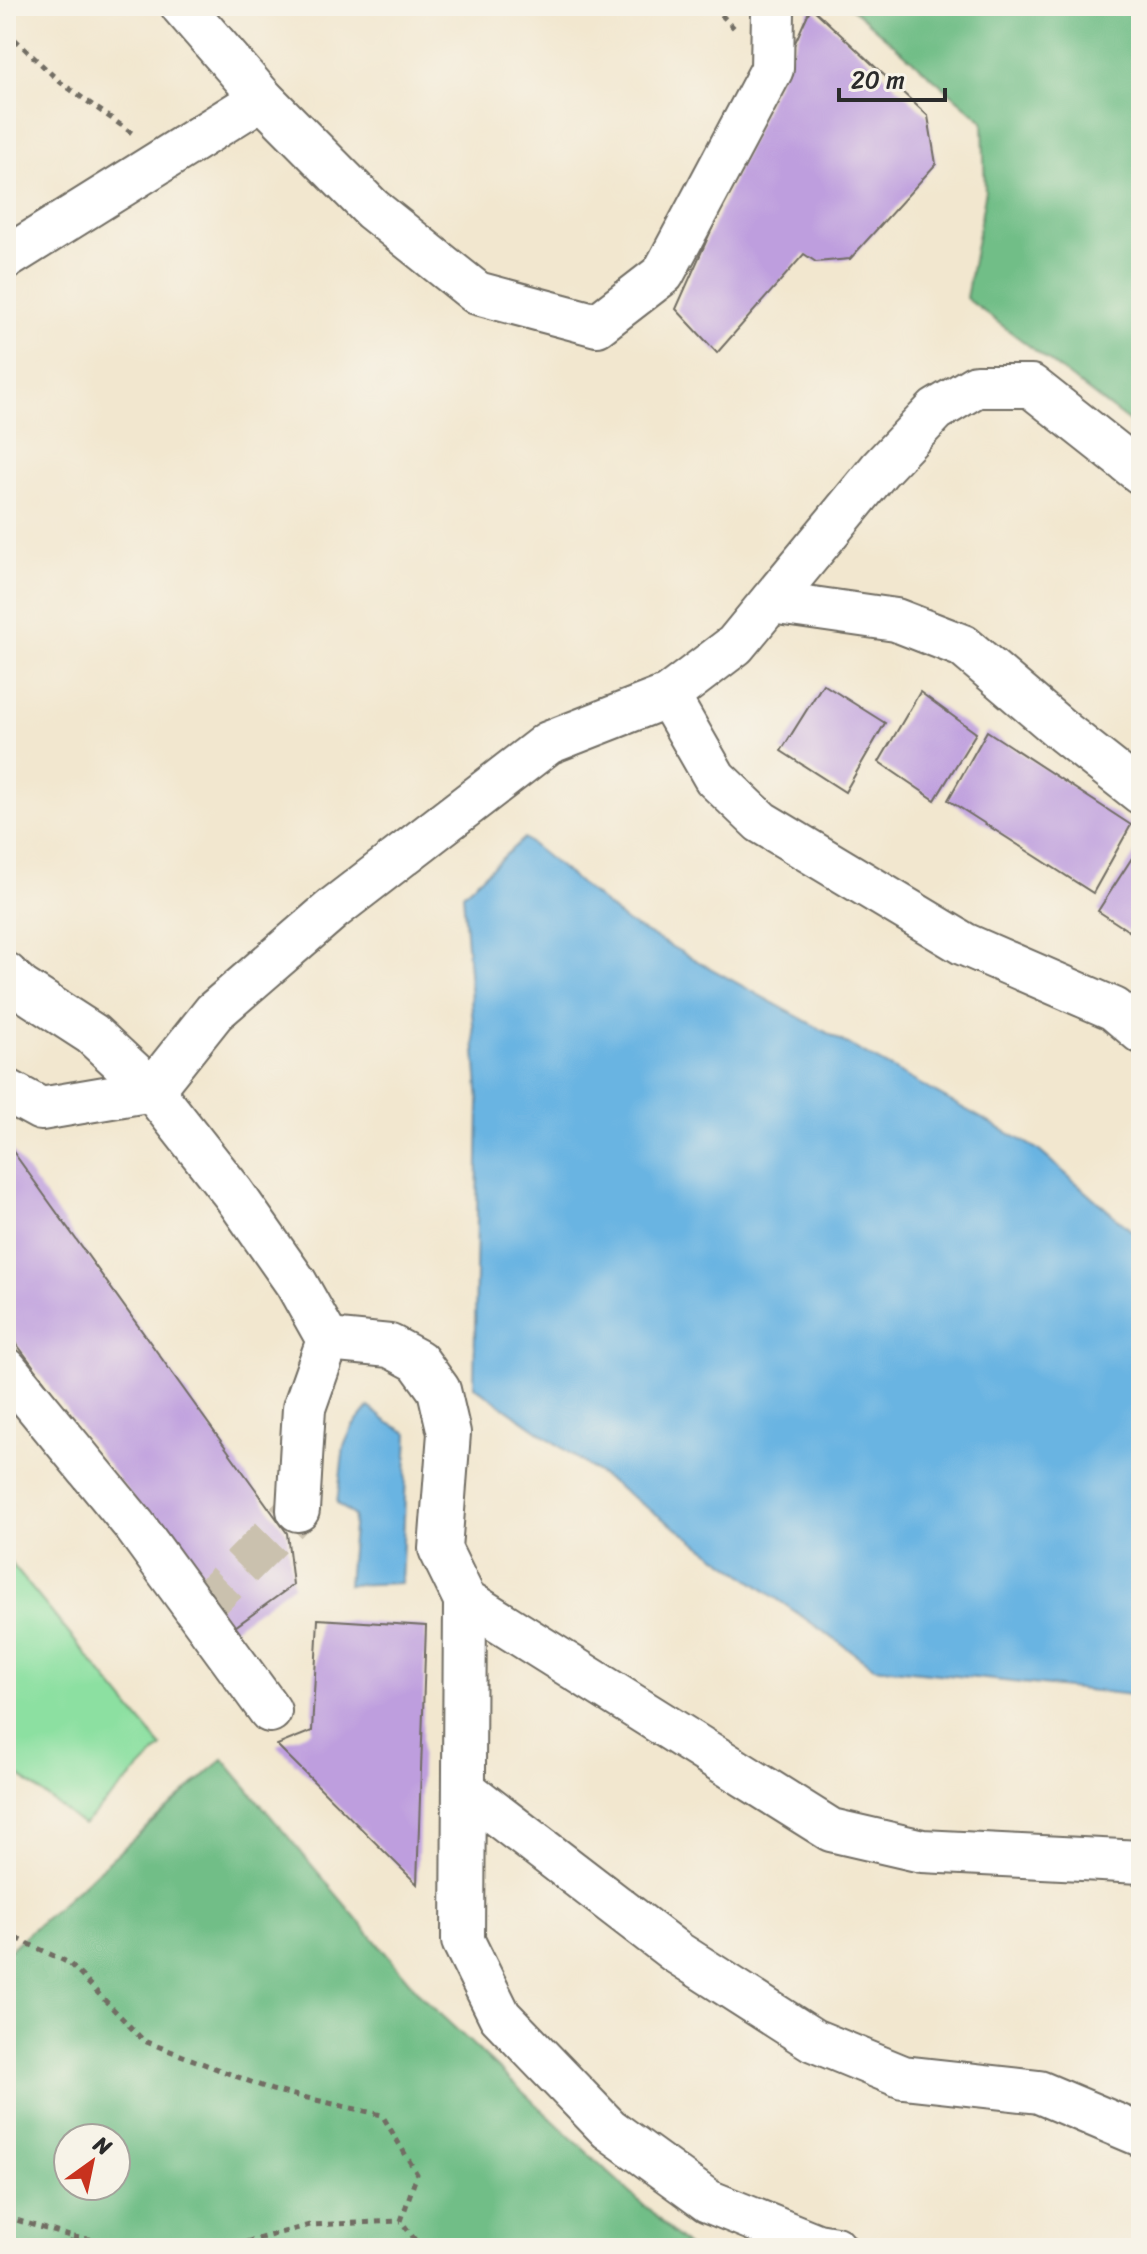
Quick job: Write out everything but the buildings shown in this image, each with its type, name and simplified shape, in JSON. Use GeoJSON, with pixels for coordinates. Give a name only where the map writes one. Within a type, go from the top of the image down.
{"type":"FeatureCollection","features":[{"type":"Feature","properties":{"kind":"street"},"geometry":{"type":"LineString","coordinates":[[182,6],[262,98],[372,209],[477,293],[597,325],[663,274],[772,69],[773,11]]}},
{"type":"Feature","properties":{"kind":"street"},"geometry":{"type":"LineString","coordinates":[[6,258],[262,98]]}},
{"type":"Feature","properties":{"kind":"street"},"geometry":{"type":"LineString","coordinates":[[6,1090],[41,1109],[152,1090],[214,1012],[334,908],[548,743],[668,696],[735,645],[880,469],[936,410],[976,386],[1031,386],[1141,473]]}},
{"type":"Feature","properties":{"kind":"street"},"geometry":{"type":"LineString","coordinates":[[771,602],[896,620],[963,646],[1141,793]]}},
{"type":"Feature","properties":{"kind":"street"},"geometry":{"type":"LineString","coordinates":[[668,696],[715,778],[761,822],[964,944],[1114,1009],[1141,1032]]}},
{"type":"Feature","properties":{"kind":"street"},"geometry":{"type":"LineString","coordinates":[[10,984],[92,1034],[152,1090],[233,1193],[296,1283],[328,1340],[304,1408],[298,1510]]}},
{"type":"Feature","properties":{"kind":"street"},"geometry":{"type":"LineString","coordinates":[[328,1340],[390,1346],[418,1361],[439,1390],[449,1433],[440,1549],[465,1600],[463,1941],[500,2016],[609,2129],[708,2201],[817,2245],[835,2248]]}},
{"type":"Feature","properties":{"kind":"street"},"geometry":{"type":"LineString","coordinates":[[6,1369],[134,1525],[270,1711]]}},
{"type":"Feature","properties":{"kind":"street"},"geometry":{"type":"LineString","coordinates":[[465,1600],[831,1830],[922,1851],[1141,1862]]}},
{"type":"Feature","properties":{"kind":"street"},"geometry":{"type":"LineString","coordinates":[[465,1790],[676,1952],[813,2040],[903,2077],[1039,2092],[1141,2135]]}},
{"type":"Feature","properties":{"kind":"path"},"geometry":{"type":"LineString","coordinates":[[6,31],[60,82],[146,143],[161,160]]}},
{"type":"Feature","properties":{"kind":"path"},"geometry":{"type":"LineString","coordinates":[[6,1933],[69,1963],[144,2041],[272,2090],[382,2115],[417,2174],[401,2221]]}},
{"type":"Feature","properties":{"kind":"path"},"geometry":{"type":"LineString","coordinates":[[6,2217],[73,2237],[166,2248]]}},
{"type":"Feature","properties":{"kind":"path"},"geometry":{"type":"LineString","coordinates":[[223,2248],[310,2225],[401,2221]]}},
{"type":"Feature","properties":{"kind":"path"},"geometry":{"type":"LineString","coordinates":[[401,2221],[421,2248]]}},
{"type":"Feature","properties":{"kind":"path"},"geometry":{"type":"LineString","coordinates":[[70,2248],[73,2237]]}},
{"type":"Feature","properties":{"kind":"green space"},"geometry":{"type":"Polygon","coordinates":[[[849,6],[1141,6],[1141,431],[966,298],[985,195],[983,121],[849,6]]]}},
{"type":"Feature","properties":{"kind":"green space"},"geometry":{"type":"Polygon","coordinates":[[[6,1557],[162,1747],[83,1825],[6,1765],[6,1557]]]}},
{"type":"Feature","properties":{"kind":"green space"},"geometry":{"type":"Polygon","coordinates":[[[223,1759],[424,1999],[689,2248],[6,2248],[6,1953],[223,1759]]]}},
{"type":"Feature","properties":{"kind":"water"},"geometry":{"type":"Polygon","coordinates":[[[524,838],[627,922],[1037,1149],[1141,1239],[1141,1696],[874,1667],[474,1386],[479,1103],[463,894],[524,838]]]}},
{"type":"Feature","properties":{"kind":"water"},"geometry":{"type":"Polygon","coordinates":[[[369,1407],[387,1422],[408,1433],[401,1583],[348,1585],[354,1516],[337,1503],[344,1446],[353,1426],[369,1407]]]}},
{"type":"Feature","properties":{"kind":"tunnel"},"geometry":{"type":"LineString","coordinates":[[197,1612],[298,1510]]}}]}
